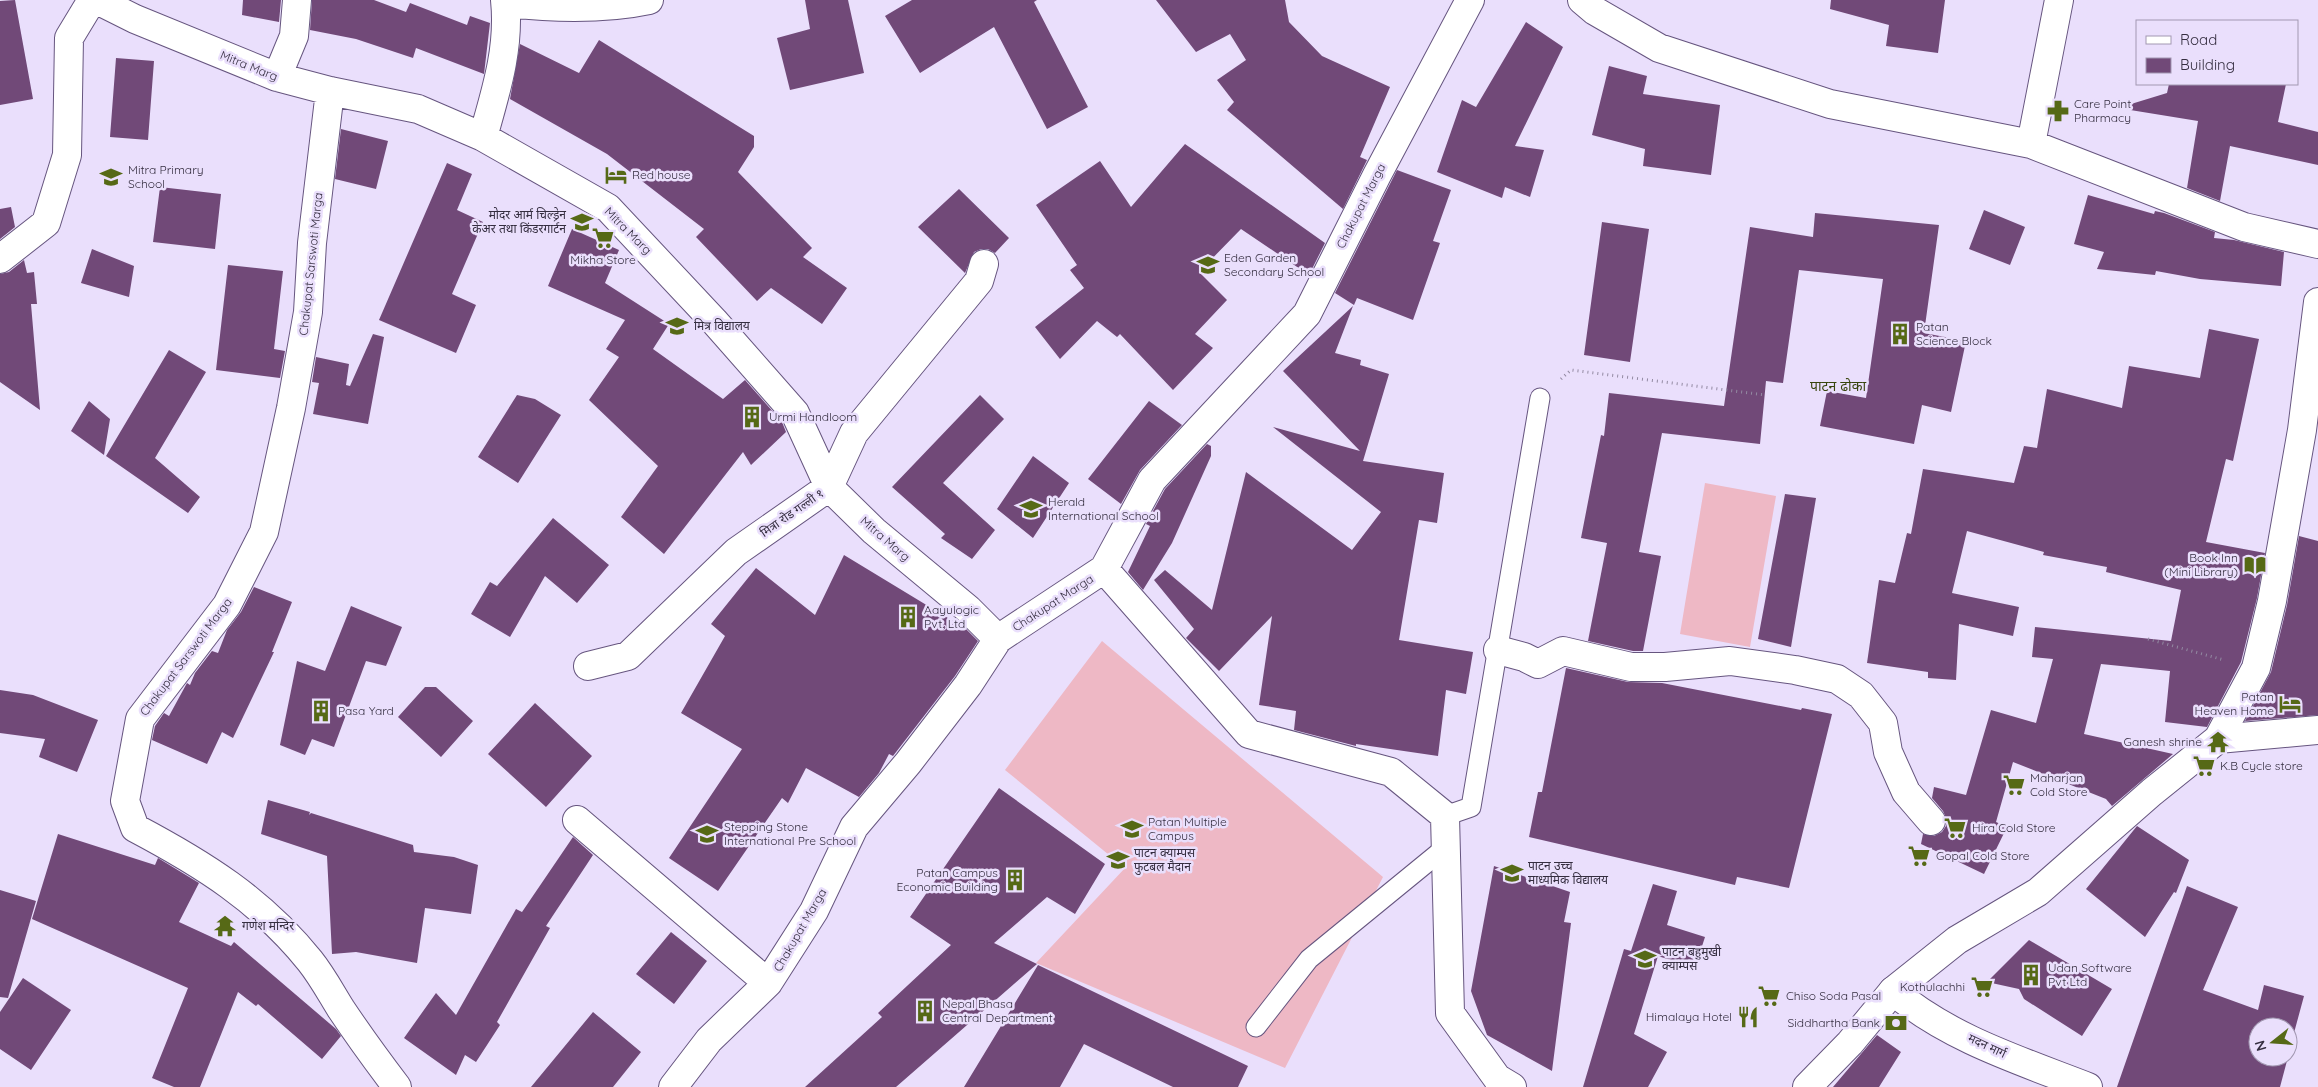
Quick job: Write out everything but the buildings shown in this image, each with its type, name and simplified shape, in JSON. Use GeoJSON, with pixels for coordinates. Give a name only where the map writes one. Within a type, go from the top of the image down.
{"type":"FeatureCollection","features":[{"type":"Feature","properties":{"kind":"street"},"geometry":{"type":"LineString","coordinates":[[0,259],[46,223],[67,154],[69,38],[92,0]]}},
{"type":"Feature","properties":{"kind":"street","name":"Mitra Marg"},"geometry":{"type":"LineString","coordinates":[[97,0],[135,19],[277,78],[418,109],[482,137],[608,208],[714,321],[795,413],[829,487],[874,532],[968,609],[998,639]]}},
{"type":"Feature","properties":{"kind":"street"},"geometry":{"type":"LineString","coordinates":[[277,78],[294,36],[298,0]]}},
{"type":"Feature","properties":{"kind":"street"},"geometry":{"type":"LineString","coordinates":[[482,137],[502,70],[506,40],[505,2],[550,8],[601,7],[649,0]]}},
{"type":"Feature","properties":{"kind":"street","name":"Chakupat Marga"},"geometry":{"type":"LineString","coordinates":[[673,1087],[709,1040],[768,983],[814,911],[854,827],[908,763],[968,685],[998,639],[1104,569],[1152,480],[1307,314],[1377,175],[1470,0]]}},
{"type":"Feature","properties":{"kind":"street"},"geometry":{"type":"LineString","coordinates":[[1582,0],[1595,11],[1659,48],[1830,104],[2031,144],[2244,227],[2318,244]]}},
{"type":"Feature","properties":{"kind":"street"},"geometry":{"type":"LineString","coordinates":[[2031,144],[2059,0]]}},
{"type":"Feature","properties":{"kind":"street","name":"Chakupat Sarswoti Marga"},"geometry":{"type":"LineString","coordinates":[[330,91],[312,243],[308,312],[264,532],[227,605],[140,719],[125,801],[135,828],[193,859],[230,883],[274,922],[311,962],[342,1010],[397,1087]]}},
{"type":"Feature","properties":{"kind":"street","name":"मित्रा रोड गल्ली १"},"geometry":{"type":"LineString","coordinates":[[588,666],[628,656],[736,552],[829,487],[854,433],[979,281],[984,264]]}},
{"type":"Feature","properties":{"kind":"street"},"geometry":{"type":"LineString","coordinates":[[1807,1087],[1850,1043],[1893,991],[1956,940],[2038,892],[2152,792],[2218,739],[2256,668],[2272,601],[2310,431],[2318,302]]}},
{"type":"Feature","properties":{"kind":"street"},"geometry":{"type":"LineString","coordinates":[[1104,569],[1249,734],[1391,772],[1445,816],[1450,1013],[1497,1078],[1512,1087]]}},
{"type":"Feature","properties":{"kind":"street"},"geometry":{"type":"LineString","coordinates":[[1498,650],[1524,657],[1538,664],[1563,651],[1631,667],[1665,667],[1730,661],[1795,670],[1837,679],[1861,694],[1883,723],[1888,752],[1906,792],[1932,821]]}},
{"type":"Feature","properties":{"kind":"street"},"geometry":{"type":"LineString","coordinates":[[2218,739],[2318,730]]}},
{"type":"Feature","properties":{"kind":"street"},"geometry":{"type":"LineString","coordinates":[[577,820],[768,983]]}},
{"type":"Feature","properties":{"kind":"street","name":"मदन मार्ग"},"geometry":{"type":"LineString","coordinates":[[1893,991],[1908,1003],[1948,1028],[2006,1055],[2088,1087]]}},
{"type":"Feature","properties":{"kind":"lane"},"geometry":{"type":"LineString","coordinates":[[1445,816],[1472,807],[1540,398]]}},
{"type":"Feature","properties":{"kind":"lane"},"geometry":{"type":"LineString","coordinates":[[1256,1027],[1309,959],[1446,848]]}},
{"type":"Feature","properties":{"kind":"path"},"geometry":{"type":"LineString","coordinates":[[1540,398],[1571,370],[1766,395]]}},
{"type":"Feature","properties":{"kind":"path"},"geometry":{"type":"LineString","coordinates":[[2148,639],[2256,668]]}},
{"type":"Feature","properties":{"kind":"shaded area"},"geometry":{"type":"Polygon","coordinates":[[[1705,483],[1776,496],[1750,647],[1680,634],[1705,483]]]}},
{"type":"Feature","properties":{"kind":"shaded area"},"geometry":{"type":"Polygon","coordinates":[[[1102,641],[1383,877],[1285,1068],[1036,963],[1125,868],[1005,770],[1102,641]]]}},
{"type":"Feature","properties":{"kind":"place","name":"Care Point Pharmacy"},"geometry":{"type":"Point","coordinates":[2058,111]}},
{"type":"Feature","properties":{"kind":"place","name":"Red house"},"geometry":{"type":"Point","coordinates":[616,175]}},
{"type":"Feature","properties":{"kind":"place","name":"Mitra Primary School"},"geometry":{"type":"Point","coordinates":[111,177]}},
{"type":"Feature","properties":{"kind":"place","name":"मोदर आर्म चिल्ड्रेन केअर तथा किंडरगार्टन"},"geometry":{"type":"Point","coordinates":[582,222]}},
{"type":"Feature","properties":{"kind":"place","name":"Mikha Store"},"geometry":{"type":"Point","coordinates":[603,238]}},
{"type":"Feature","properties":{"kind":"place","name":"Eden Garden Secondary School"},"geometry":{"type":"Point","coordinates":[1208,265]}},
{"type":"Feature","properties":{"kind":"place","name":"मित्र विद्यालय"},"geometry":{"type":"Point","coordinates":[677,326]}},
{"type":"Feature","properties":{"kind":"place","name":"Patan Science Block"},"geometry":{"type":"Point","coordinates":[1900,334]}},
{"type":"Feature","properties":{"kind":"place","name":"Urmi Handloom"},"geometry":{"type":"Point","coordinates":[752,417]}},
{"type":"Feature","properties":{"kind":"place","name":"Herald International School"},"geometry":{"type":"Point","coordinates":[1031,509]}},
{"type":"Feature","properties":{"kind":"place","name":"Book Inn (Mini Library)"},"geometry":{"type":"Point","coordinates":[2255,565]}},
{"type":"Feature","properties":{"kind":"place","name":"Aayulogic Pvt. Ltd"},"geometry":{"type":"Point","coordinates":[908,617]}},
{"type":"Feature","properties":{"kind":"place","name":"Patan Heaven Home"},"geometry":{"type":"Point","coordinates":[2290,704]}},
{"type":"Feature","properties":{"kind":"place","name":"Pasa Yard"},"geometry":{"type":"Point","coordinates":[321,711]}},
{"type":"Feature","properties":{"kind":"place","name":"Ganesh shrine"},"geometry":{"type":"Point","coordinates":[2218,742]}},
{"type":"Feature","properties":{"kind":"place","name":"K.B Cycle store"},"geometry":{"type":"Point","coordinates":[2204,766]}},
{"type":"Feature","properties":{"kind":"place","name":"Maharjan Cold Store"},"geometry":{"type":"Point","coordinates":[2014,785]}},
{"type":"Feature","properties":{"kind":"place","name":"Hira Cold Store"},"geometry":{"type":"Point","coordinates":[1955,828]}},
{"type":"Feature","properties":{"kind":"place","name":"Patan Multiple Campus"},"geometry":{"type":"Point","coordinates":[1132,829]}},
{"type":"Feature","properties":{"kind":"place","name":"Stepping Stone International Pre School"},"geometry":{"type":"Point","coordinates":[707,834]}},
{"type":"Feature","properties":{"kind":"place","name":"Gopal Cold Store"},"geometry":{"type":"Point","coordinates":[1919,856]}},
{"type":"Feature","properties":{"kind":"place","name":"पाटन क्याम्पस फुटबल मैदान"},"geometry":{"type":"Point","coordinates":[1118,860]}},
{"type":"Feature","properties":{"kind":"place","name":"पाटन उच्च माध्यमिक विद्यालय"},"geometry":{"type":"Point","coordinates":[1512,873]}},
{"type":"Feature","properties":{"kind":"place","name":"Patan Campus Economic Building"},"geometry":{"type":"Point","coordinates":[1015,880]}},
{"type":"Feature","properties":{"kind":"place","name":"गणेश मन्दिर"},"geometry":{"type":"Point","coordinates":[225,926]}},
{"type":"Feature","properties":{"kind":"place","name":"पाटन बहुमुखी क्याम्पस"},"geometry":{"type":"Point","coordinates":[1645,959]}},
{"type":"Feature","properties":{"kind":"place","name":"Udan Software Pvt Ltd"},"geometry":{"type":"Point","coordinates":[2031,975]}},
{"type":"Feature","properties":{"kind":"place","name":"Kothulachhi"},"geometry":{"type":"Point","coordinates":[1982,987]}},
{"type":"Feature","properties":{"kind":"place","name":"Chiso Soda Pasal"},"geometry":{"type":"Point","coordinates":[1769,996]}},
{"type":"Feature","properties":{"kind":"place","name":"Nepal Bhasa Central Department"},"geometry":{"type":"Point","coordinates":[925,1011]}},
{"type":"Feature","properties":{"kind":"place","name":"Himalaya Hotel"},"geometry":{"type":"Point","coordinates":[1748,1017]}},
{"type":"Feature","properties":{"kind":"place","name":"Siddhartha Bank"},"geometry":{"type":"Point","coordinates":[1896,1023]}},
{"type":"Feature","properties":{"kind":"district","name":"पाटन ढोका"},"geometry":{"type":"Point","coordinates":[1838,386]}}]}
